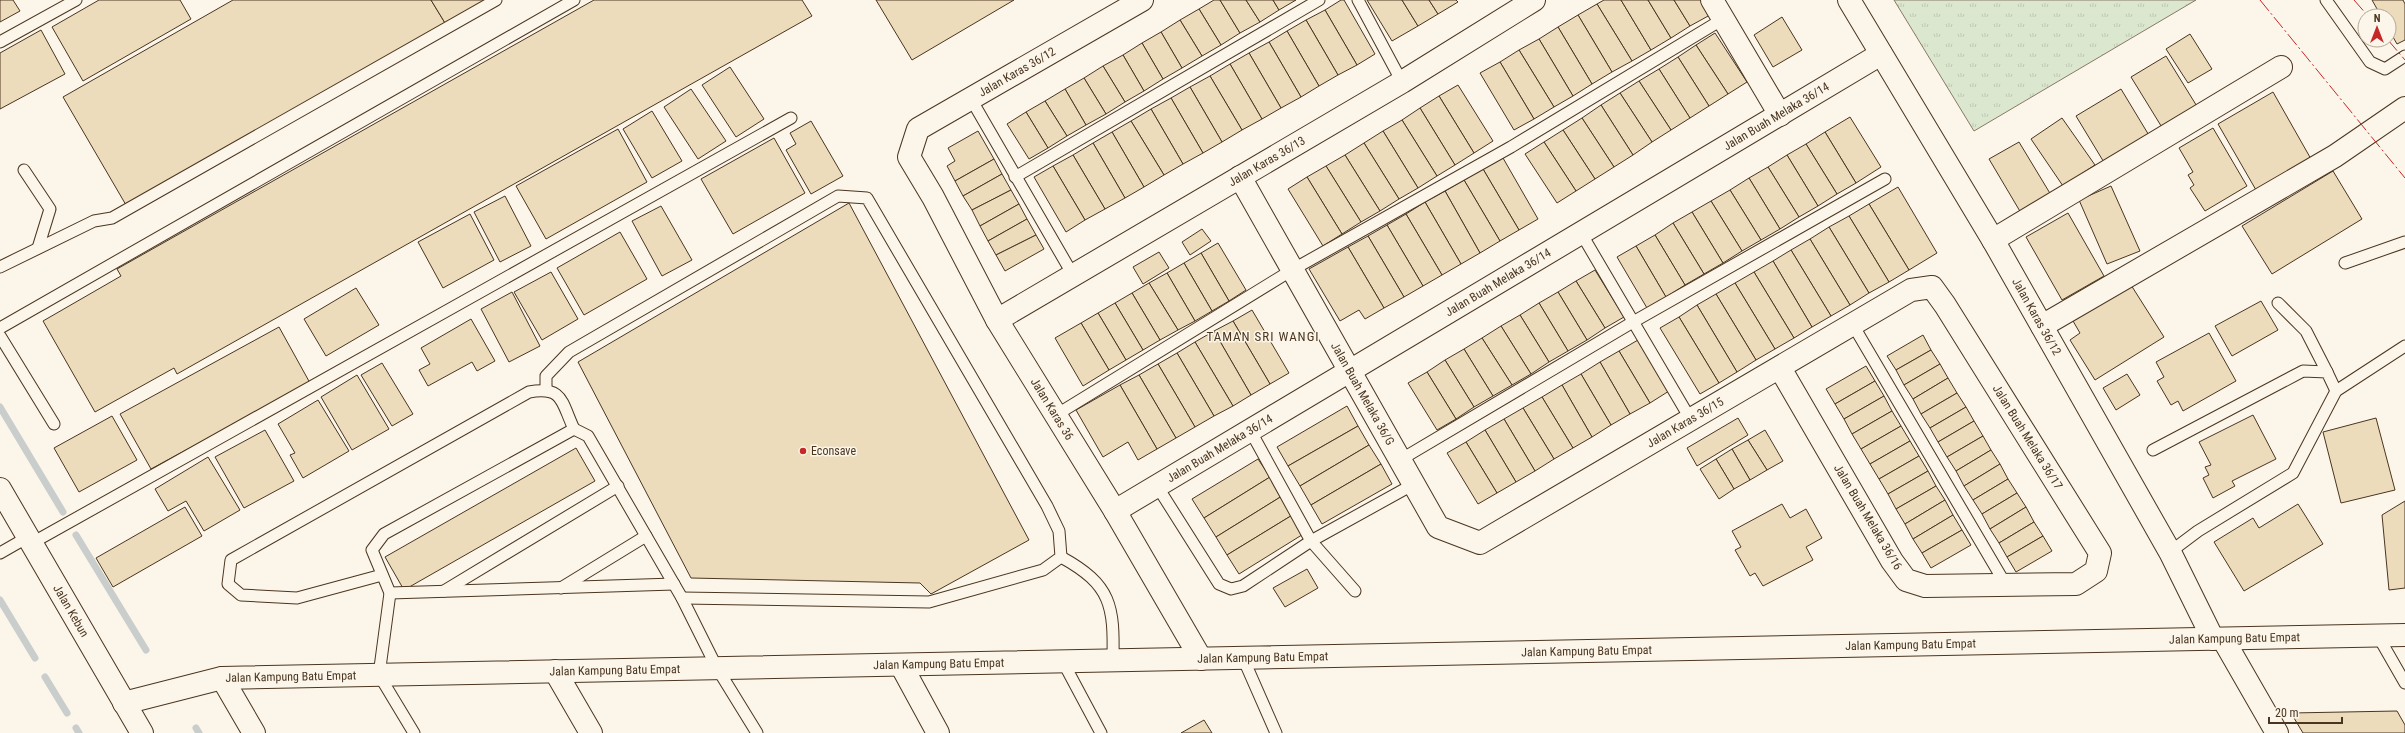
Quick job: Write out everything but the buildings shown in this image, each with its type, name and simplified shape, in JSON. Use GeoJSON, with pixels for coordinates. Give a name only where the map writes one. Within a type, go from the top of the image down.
{"type":"FeatureCollection","features":[{"type":"Feature","properties":{"kind":"street","name":"Jalan Karas 36/12"},"geometry":{"type":"LineString","coordinates":[[909,157],[918,129],[1142,0]]}},
{"type":"Feature","properties":{"kind":"street","name":"Jalan Karas 36/13"},"geometry":{"type":"LineString","coordinates":[[997,320],[1402,82],[1534,0]]}},
{"type":"Feature","properties":{"kind":"street"},"geometry":{"type":"LineString","coordinates":[[1712,0],[1780,115]]}},
{"type":"Feature","properties":{"kind":"street","name":"Jalan Karas 36/12"},"geometry":{"type":"LineString","coordinates":[[1849,0],[1993,240],[2218,639],[2277,733]]}},
{"type":"Feature","properties":{"kind":"street","name":"Jalan Buah Melaka 36/14"},"geometry":{"type":"LineString","coordinates":[[1115,511],[1881,54]]}},
{"type":"Feature","properties":{"kind":"street"},"geometry":{"type":"LineString","coordinates":[[1993,240],[2281,67]]}},
{"type":"Feature","properties":{"kind":"street"},"geometry":{"type":"LineString","coordinates":[[2042,326],[2335,156],[2405,108]]}},
{"type":"Feature","properties":{"kind":"street","name":"Jalan Karas 36"},"geometry":{"type":"LineString","coordinates":[[909,157],[933,197],[997,320],[1115,511],[1201,659]]}},
{"type":"Feature","properties":{"kind":"street","name":"Jalan Buah Melaka 36/G"},"geometry":{"type":"LineString","coordinates":[[1240,177],[1438,527]]}},
{"type":"Feature","properties":{"kind":"street","name":"Jalan Karas 36/15"},"geometry":{"type":"LineString","coordinates":[[1438,527],[1480,543],[1853,326],[1911,290],[1932,287]]}},
{"type":"Feature","properties":{"kind":"street","name":"Jalan Buah Melaka 36/17"},"geometry":{"type":"LineString","coordinates":[[1932,287],[1945,304],[2100,554],[2096,571],[2076,584]]}},
{"type":"Feature","properties":{"kind":"street","name":"Jalan Buah Melaka 36/16"},"geometry":{"type":"LineString","coordinates":[[1780,368],[1892,561],[1906,580],[1925,586],[2076,584]]}},
{"type":"Feature","properties":{"kind":"street","name":"Jalan Kebun"},"geometry":{"type":"LineString","coordinates":[[0,489],[142,733]]}},
{"type":"Feature","properties":{"kind":"street","name":"Jalan Kampung Batu Empat"},"geometry":{"type":"LineString","coordinates":[[124,703],[222,678],[2405,635]]}},
{"type":"Feature","properties":{"kind":"street"},"geometry":{"type":"LineString","coordinates":[[901,665],[938,733]]}},
{"type":"Feature","properties":{"kind":"street"},"geometry":{"type":"LineString","coordinates":[[554,671],[591,733]]}},
{"type":"Feature","properties":{"kind":"street"},"geometry":{"type":"LineString","coordinates":[[222,678],[254,733]]}},
{"type":"Feature","properties":{"kind":"lane"},"geometry":{"type":"LineString","coordinates":[[0,42],[76,0]]}},
{"type":"Feature","properties":{"kind":"lane"},"geometry":{"type":"LineString","coordinates":[[0,267],[94,221],[112,218],[496,0]]}},
{"type":"Feature","properties":{"kind":"lane"},"geometry":{"type":"LineString","coordinates":[[0,328],[574,0]]}},
{"type":"Feature","properties":{"kind":"lane"},"geometry":{"type":"LineString","coordinates":[[1015,177],[1319,0]]}},
{"type":"Feature","properties":{"kind":"lane"},"geometry":{"type":"LineString","coordinates":[[1358,0],[1402,82]]}},
{"type":"Feature","properties":{"kind":"lane"},"geometry":{"type":"LineString","coordinates":[[2326,0],[2370,62],[2385,69],[2405,56]]}},
{"type":"Feature","properties":{"kind":"lane"},"geometry":{"type":"LineString","coordinates":[[1056,415],[1292,270],[1511,147],[1723,19]]}},
{"type":"Feature","properties":{"kind":"lane"},"geometry":{"type":"LineString","coordinates":[[970,99],[1073,275]]}},
{"type":"Feature","properties":{"kind":"lane"},"geometry":{"type":"LineString","coordinates":[[0,553],[30,540],[791,118]]}},
{"type":"Feature","properties":{"kind":"lane"},"geometry":{"type":"LineString","coordinates":[[24,170],[50,209],[38,248]]}},
{"type":"Feature","properties":{"kind":"lane"},"geometry":{"type":"LineString","coordinates":[[1400,460],[1633,322],[1885,180]]}},
{"type":"Feature","properties":{"kind":"lane"},"geometry":{"type":"LineString","coordinates":[[546,389],[546,376],[570,352],[838,196],[867,198],[1047,506],[1059,531],[1061,557]]}},
{"type":"Feature","properties":{"kind":"lane"},"geometry":{"type":"LineString","coordinates":[[1581,233],[1691,420]]}},
{"type":"Feature","properties":{"kind":"lane"},"geometry":{"type":"LineString","coordinates":[[2345,263],[2405,242]]}},
{"type":"Feature","properties":{"kind":"lane"},"geometry":{"type":"LineString","coordinates":[[2278,303],[2306,332],[2336,391]]}},
{"type":"Feature","properties":{"kind":"lane"},"geometry":{"type":"LineString","coordinates":[[1853,326],[2006,585]]}},
{"type":"Feature","properties":{"kind":"lane"},"geometry":{"type":"LineString","coordinates":[[0,336],[54,424]]}},
{"type":"Feature","properties":{"kind":"lane"},"geometry":{"type":"LineString","coordinates":[[2170,552],[2198,531],[2293,473],[2336,391],[2405,346]]}},
{"type":"Feature","properties":{"kind":"lane"},"geometry":{"type":"LineString","coordinates":[[2153,450],[2303,371],[2327,372]]}},
{"type":"Feature","properties":{"kind":"lane"},"geometry":{"type":"LineString","coordinates":[[382,575],[297,598],[241,595],[228,584],[232,560],[529,392],[546,389],[558,395],[574,429],[588,436],[682,598],[717,668],[757,733]]}},
{"type":"Feature","properties":{"kind":"lane"},"geometry":{"type":"LineString","coordinates":[[414,733],[379,675],[390,593],[372,550],[384,534],[574,429]]}},
{"type":"Feature","properties":{"kind":"lane"},"geometry":{"type":"LineString","coordinates":[[1250,430],[1311,541],[1355,591]]}},
{"type":"Feature","properties":{"kind":"lane"},"geometry":{"type":"LineString","coordinates":[[1157,486],[1219,584],[1230,589],[1243,586],[1311,541],[1414,484]]}},
{"type":"Feature","properties":{"kind":"lane"},"geometry":{"type":"LineString","coordinates":[[444,592],[618,486]]}},
{"type":"Feature","properties":{"kind":"lane"},"geometry":{"type":"LineString","coordinates":[[560,588],[646,536]]}},
{"type":"Feature","properties":{"kind":"lane"},"geometry":{"type":"LineString","coordinates":[[682,598],[929,602],[1043,570],[1061,557]]}},
{"type":"Feature","properties":{"kind":"lane"},"geometry":{"type":"LineString","coordinates":[[1061,557],[1084,570],[1107,596],[1114,625],[1113,660]]}},
{"type":"Feature","properties":{"kind":"lane"},"geometry":{"type":"LineString","coordinates":[[390,593],[674,584]]}},
{"type":"Feature","properties":{"kind":"lane"},"geometry":{"type":"LineString","coordinates":[[2378,636],[2405,683]]}},
{"type":"Feature","properties":{"kind":"lane"},"geometry":{"type":"LineString","coordinates":[[1243,658],[1276,733]]}},
{"type":"Feature","properties":{"kind":"lane"},"geometry":{"type":"LineString","coordinates":[[1063,662],[1101,733]]}},
{"type":"Feature","properties":{"kind":"green space"},"geometry":{"type":"Polygon","coordinates":[[[1894,0],[2196,0],[1974,131],[1894,0]]]}},
{"type":"Feature","properties":{"kind":"waterway"},"geometry":{"type":"LineString","coordinates":[[0,407],[63,512]]}},
{"type":"Feature","properties":{"kind":"waterway"},"geometry":{"type":"LineString","coordinates":[[76,535],[146,650]]}},
{"type":"Feature","properties":{"kind":"waterway"},"geometry":{"type":"LineString","coordinates":[[0,600],[35,658]]}},
{"type":"Feature","properties":{"kind":"waterway"},"geometry":{"type":"LineString","coordinates":[[45,677],[67,713]]}},
{"type":"Feature","properties":{"kind":"waterway"},"geometry":{"type":"LineString","coordinates":[[76,728],[79,733]]}},
{"type":"Feature","properties":{"kind":"waterway"},"geometry":{"type":"LineString","coordinates":[[196,728],[199,733]]}},
{"type":"Feature","properties":{"kind":"power"},"geometry":{"type":"LineString","coordinates":[[2260,0],[2405,178]]}},
{"type":"Feature","properties":{"kind":"power"},"geometry":{"type":"LineString","coordinates":[[2354,0],[2361,8]]}},
{"type":"Feature","properties":{"kind":"power"},"geometry":{"type":"LineString","coordinates":[[2395,48],[2405,60]]}},
{"type":"Feature","properties":{"kind":"place","name":"Econsave"},"geometry":{"type":"Point","coordinates":[803,451]}},
{"type":"Feature","properties":{"kind":"district","name":"TAMAN SRI WANGI"},"geometry":{"type":"Point","coordinates":[1263,336]}}]}
